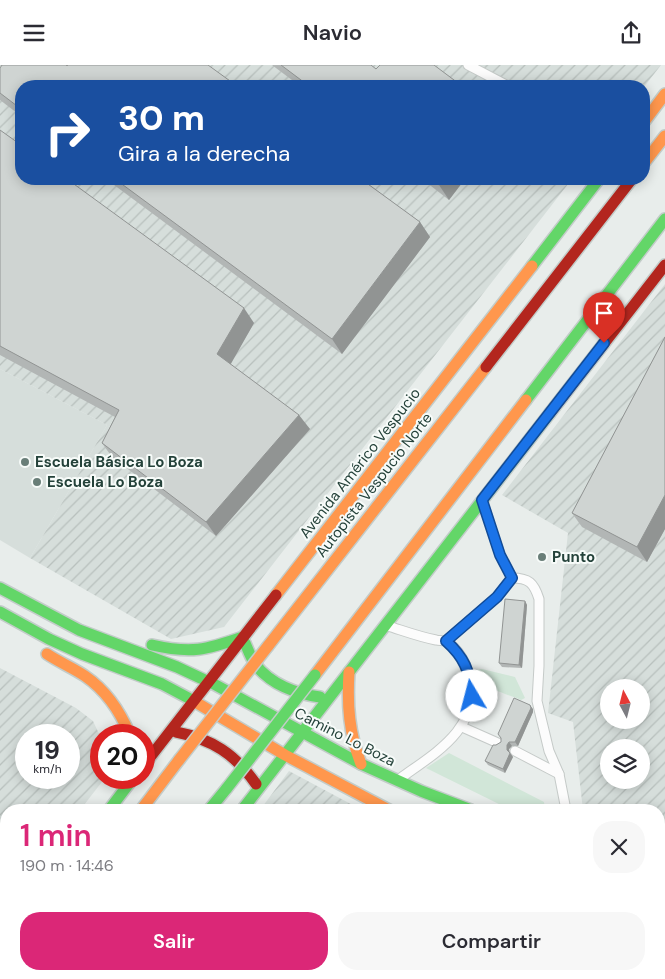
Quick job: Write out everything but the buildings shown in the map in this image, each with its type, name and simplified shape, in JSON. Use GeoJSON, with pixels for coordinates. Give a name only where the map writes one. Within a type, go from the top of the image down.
{"type":"FeatureCollection","features":[{"type":"Feature","properties":{"kind":"main road"},"geometry":{"type":"LineString","coordinates":[[650,113],[665,94]]}},
{"type":"Feature","properties":{"kind":"main road"},"geometry":{"type":"LineString","coordinates":[[650,155],[665,136]]}},
{"type":"Feature","properties":{"kind":"main road","name":"Avenida Américo Vespucio"},"geometry":{"type":"LineString","coordinates":[[155,751],[594,185]]}},
{"type":"Feature","properties":{"kind":"main road","name":"Autopista Vespucio Norte"},"geometry":{"type":"LineString","coordinates":[[146,804],[627,185]]}},
{"type":"Feature","properties":{"kind":"main road"},"geometry":{"type":"LineString","coordinates":[[214,804],[665,219]]}},
{"type":"Feature","properties":{"kind":"main road"},"geometry":{"type":"LineString","coordinates":[[247,804],[665,265]]}},
{"type":"Feature","properties":{"kind":"main road","name":"Camino Lo Boza"},"geometry":{"type":"LineString","coordinates":[[0,588],[62,622],[177,667],[209,682],[361,764],[397,781],[456,804]]}},
{"type":"Feature","properties":{"kind":"main road"},"geometry":{"type":"LineString","coordinates":[[4,614],[32,644],[85,676],[108,695],[117,706],[126,724]]}},
{"type":"Feature","properties":{"kind":"main road"},"geometry":{"type":"LineString","coordinates":[[4,614],[49,639],[168,686],[285,755],[378,804]]}},
{"type":"Feature","properties":{"kind":"main road"},"geometry":{"type":"LineString","coordinates":[[98,637],[128,640],[184,651],[201,650],[243,637],[256,666],[285,688],[302,695],[330,697]]}},
{"type":"Feature","properties":{"kind":"main road"},"geometry":{"type":"LineString","coordinates":[[349,672],[349,722],[355,749],[361,764]]}},
{"type":"Feature","properties":{"kind":"main road"},"geometry":{"type":"LineString","coordinates":[[170,731],[197,737],[222,749],[243,766],[259,789]]}},
{"type":"Feature","properties":{"kind":"main road"},"geometry":{"type":"LineString","coordinates":[[114,804],[125,789]]}},
{"type":"Feature","properties":{"kind":"lane"},"geometry":{"type":"LineString","coordinates":[[468,65],[497,80]]}},
{"type":"Feature","properties":{"kind":"lane"},"geometry":{"type":"LineString","coordinates":[[482,500],[500,555],[512,578]]}},
{"type":"Feature","properties":{"kind":"lane"},"geometry":{"type":"LineString","coordinates":[[386,625],[437,641],[446,641],[497,597],[512,578]]}},
{"type":"Feature","properties":{"kind":"lane"},"geometry":{"type":"LineString","coordinates":[[512,578],[521,578],[529,581],[539,599],[537,701],[549,751],[559,773],[565,804]]}},
{"type":"Feature","properties":{"kind":"lane"},"geometry":{"type":"LineString","coordinates":[[397,781],[432,755],[462,727],[470,707],[472,696],[468,671],[455,649],[446,641]]}},
{"type":"Feature","properties":{"kind":"lane"},"geometry":{"type":"LineString","coordinates":[[462,727],[498,743]]}},
{"type":"Feature","properties":{"kind":"lane"},"geometry":{"type":"LineString","coordinates":[[516,751],[559,773]]}},
{"type":"Feature","properties":{"kind":"shaded area"},"geometry":{"type":"Polygon","coordinates":[[[0,65],[661,65],[649,80],[15,80],[15,185],[567,185],[224,627],[171,639],[30,558],[107,425],[0,369],[0,65]]]}},
{"type":"Feature","properties":{"kind":"shaded area"},"geometry":{"type":"Polygon","coordinates":[[[665,284],[665,804],[582,804],[573,722],[548,713],[568,533],[502,495],[665,284]]]}},
{"type":"Feature","properties":{"kind":"shaded area","name":"Escuela Lo Boza"},"geometry":{"type":"Polygon","coordinates":[[[0,369],[107,425],[30,558],[0,540],[0,369]]]}},
{"type":"Feature","properties":{"kind":"shaded area"},"geometry":{"type":"Polygon","coordinates":[[[0,668],[76,708],[94,724],[90,724],[90,789],[96,789],[85,804],[0,804],[0,668]]]}},
{"type":"Feature","properties":{"kind":"shaded area"},"geometry":{"type":"Polygon","coordinates":[[[289,771],[351,804],[264,804],[289,771]]]}},
{"type":"Feature","properties":{"kind":"green space"},"geometry":{"type":"Polygon","coordinates":[[[482,669],[515,677],[525,698],[521,700],[481,682],[474,672],[475,670],[482,669]]]}},
{"type":"Feature","properties":{"kind":"green space"},"geometry":{"type":"Polygon","coordinates":[[[449,753],[544,802],[544,804],[499,804],[426,768],[449,753]]]}},
{"type":"Feature","properties":{"kind":"traffic: fast"},"geometry":{"type":"LineString","coordinates":[[532,266],[594,185]]}},
{"type":"Feature","properties":{"kind":"traffic: fast"},"geometry":{"type":"LineString","coordinates":[[526,400],[665,219]]}},
{"type":"Feature","properties":{"kind":"traffic: fast"},"geometry":{"type":"LineString","coordinates":[[247,804],[550,413]]}},
{"type":"Feature","properties":{"kind":"traffic: fast"},"geometry":{"type":"LineString","coordinates":[[0,588],[79,630],[177,667],[209,682]]}},
{"type":"Feature","properties":{"kind":"traffic: fast"},"geometry":{"type":"LineString","coordinates":[[0,612],[49,639],[82,654],[162,684],[194,701]]}},
{"type":"Feature","properties":{"kind":"traffic: fast"},"geometry":{"type":"LineString","coordinates":[[152,645],[188,650],[208,648],[243,637]]}},
{"type":"Feature","properties":{"kind":"traffic: fast"},"geometry":{"type":"LineString","coordinates":[[245,643],[255,664],[268,677],[293,691],[320,697]]}},
{"type":"Feature","properties":{"kind":"traffic: fast"},"geometry":{"type":"LineString","coordinates":[[227,788],[315,675]]}},
{"type":"Feature","properties":{"kind":"traffic: fast"},"geometry":{"type":"LineString","coordinates":[[212,683],[361,764],[455,804]]}},
{"type":"Feature","properties":{"kind":"traffic: fast"},"geometry":{"type":"LineString","coordinates":[[214,804],[227,788]]}},
{"type":"Feature","properties":{"kind":"traffic: fast"},"geometry":{"type":"LineString","coordinates":[[114,804],[125,789]]}},
{"type":"Feature","properties":{"kind":"traffic: slow"},"geometry":{"type":"LineString","coordinates":[[650,114],[665,94]]}},
{"type":"Feature","properties":{"kind":"traffic: slow"},"geometry":{"type":"LineString","coordinates":[[650,155],[665,136]]}},
{"type":"Feature","properties":{"kind":"traffic: slow"},"geometry":{"type":"LineString","coordinates":[[276,595],[532,266]]}},
{"type":"Feature","properties":{"kind":"traffic: slow"},"geometry":{"type":"LineString","coordinates":[[268,646],[486,367]]}},
{"type":"Feature","properties":{"kind":"traffic: slow"},"geometry":{"type":"LineString","coordinates":[[315,675],[526,400]]}},
{"type":"Feature","properties":{"kind":"traffic: slow"},"geometry":{"type":"LineString","coordinates":[[179,760],[268,646]]}},
{"type":"Feature","properties":{"kind":"traffic: slow"},"geometry":{"type":"LineString","coordinates":[[47,654],[85,676],[100,688],[117,710],[125,724]]}},
{"type":"Feature","properties":{"kind":"traffic: slow"},"geometry":{"type":"LineString","coordinates":[[349,672],[348,696],[350,719],[361,764]]}},
{"type":"Feature","properties":{"kind":"traffic: slow"},"geometry":{"type":"LineString","coordinates":[[197,703],[285,755],[378,804]]}},
{"type":"Feature","properties":{"kind":"traffic: slow"},"geometry":{"type":"LineString","coordinates":[[146,804],[179,760]]}},
{"type":"Feature","properties":{"kind":"traffic: jam"},"geometry":{"type":"LineString","coordinates":[[486,367],[627,185]]}},
{"type":"Feature","properties":{"kind":"traffic: jam"},"geometry":{"type":"LineString","coordinates":[[550,413],[665,265]]}},
{"type":"Feature","properties":{"kind":"traffic: jam"},"geometry":{"type":"LineString","coordinates":[[155,751],[276,595]]}},
{"type":"Feature","properties":{"kind":"traffic: jam"},"geometry":{"type":"LineString","coordinates":[[176,732],[201,739],[222,749],[240,764],[256,784]]}},
{"type":"Feature","properties":{"kind":"place","name":"Escuela Básica Lo Boza"},"geometry":{"type":"Point","coordinates":[25,462]}},
{"type":"Feature","properties":{"kind":"place","name":"Escuela Lo Boza"},"geometry":{"type":"Point","coordinates":[37,482]}},
{"type":"Feature","properties":{"kind":"place","name":"Punto"},"geometry":{"type":"Point","coordinates":[542,557]}},
{"type":"Feature","properties":{"kind":"route"},"geometry":{"type":"LineString","coordinates":[[472,696],[471,683],[463,660],[446,641],[497,597],[512,578],[500,555],[482,500],[604,343]]}}]}
